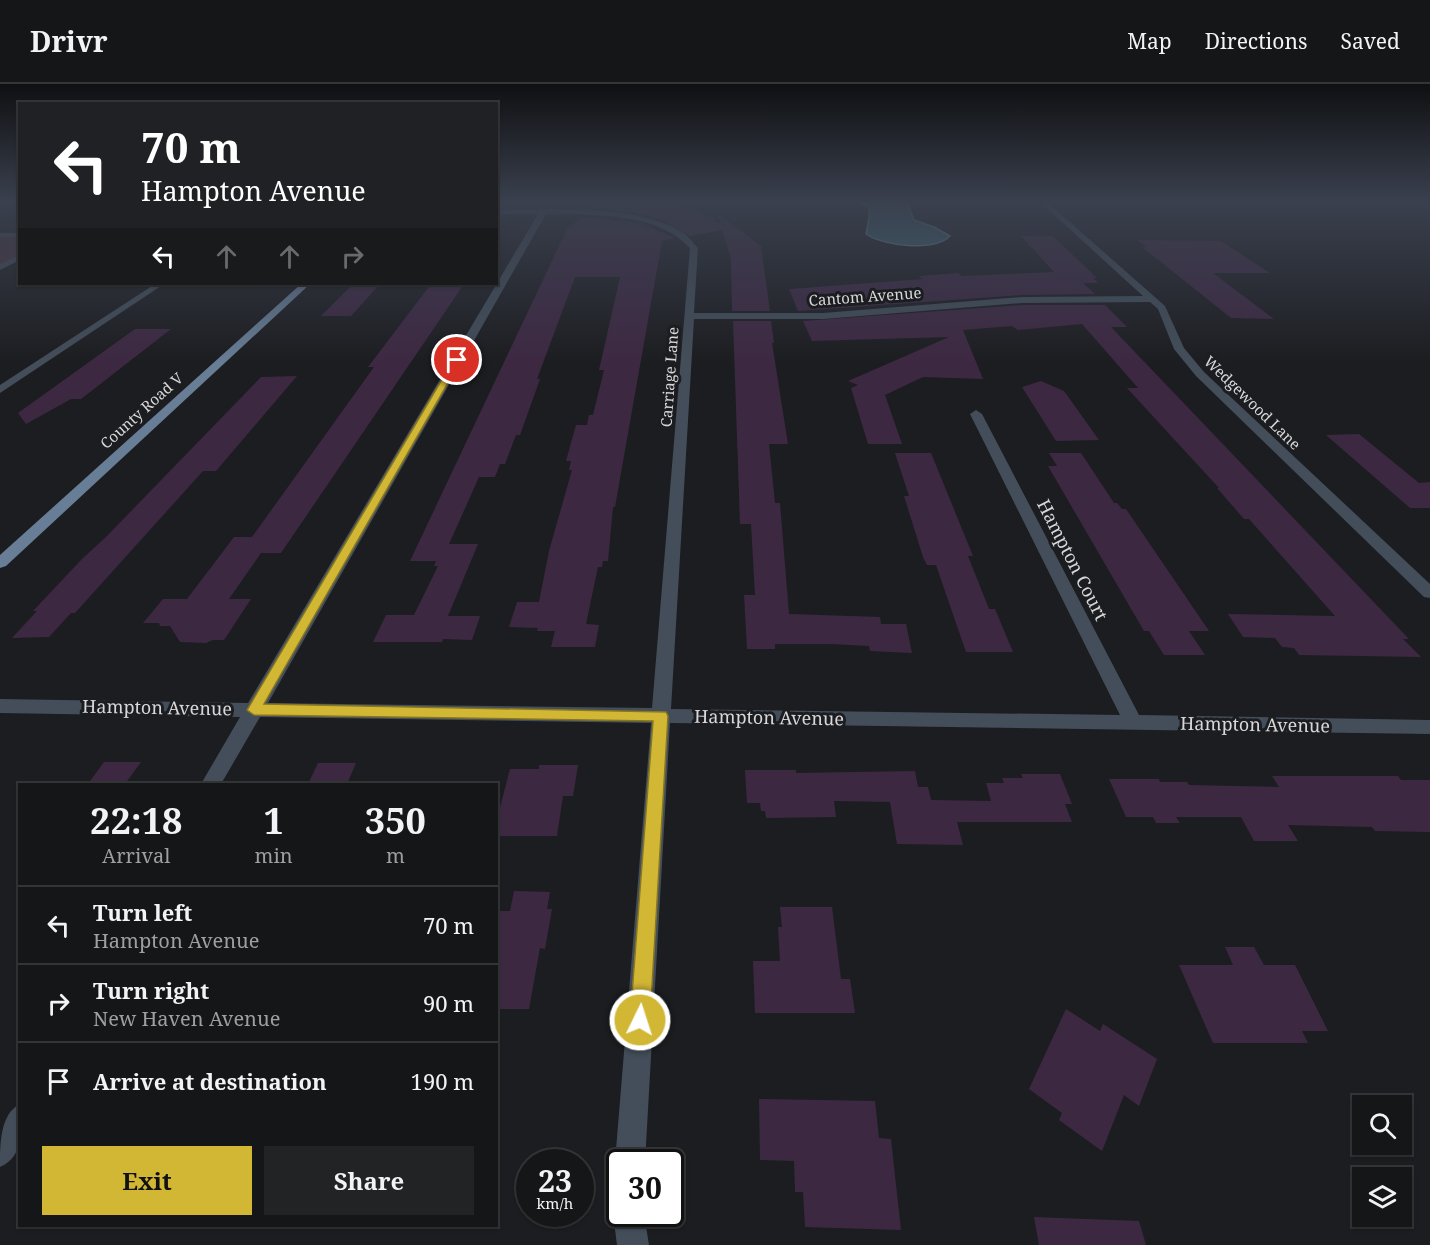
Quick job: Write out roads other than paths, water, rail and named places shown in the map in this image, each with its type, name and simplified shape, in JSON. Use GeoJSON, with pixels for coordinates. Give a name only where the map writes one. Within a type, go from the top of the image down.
{"type":"FeatureCollection","features":[{"type":"Feature","properties":{"kind":"main road","name":"County Road V"},"geometry":{"type":"LineString","coordinates":[[0,563],[305,285]]}},
{"type":"Feature","properties":{"kind":"street"},"geometry":{"type":"LineString","coordinates":[[213,783],[518,255]]}},
{"type":"Feature","properties":{"kind":"street","name":"Carriage Lane"},"geometry":{"type":"LineString","coordinates":[[631,1149],[693,255]]}},
{"type":"Feature","properties":{"kind":"street","name":"Wedgewood Lane"},"geometry":{"type":"LineString","coordinates":[[1103,255],[1165,313],[1179,349],[1200,374],[1430,592]]}},
{"type":"Feature","properties":{"kind":"street"},"geometry":{"type":"LineString","coordinates":[[0,267],[18,258]]}},
{"type":"Feature","properties":{"kind":"street"},"geometry":{"type":"LineString","coordinates":[[0,390],[158,285]]}},
{"type":"Feature","properties":{"kind":"street","name":"Cantom Avenue"},"geometry":{"type":"LineString","coordinates":[[689,316],[823,316],[1030,300],[1152,299]]}},
{"type":"Feature","properties":{"kind":"street","name":"Hampton Court"},"geometry":{"type":"LineString","coordinates":[[976,414],[1134,724]]}},
{"type":"Feature","properties":{"kind":"street","name":"Hampton Avenue"},"geometry":{"type":"LineString","coordinates":[[0,706],[1430,727]]}},
{"type":"Feature","properties":{"kind":"street"},"geometry":{"type":"LineString","coordinates":[[0,1152],[18,1121]]}},
{"type":"Feature","properties":{"kind":"street"},"geometry":{"type":"LineString","coordinates":[[631,1227],[633,1245]]}}]}
